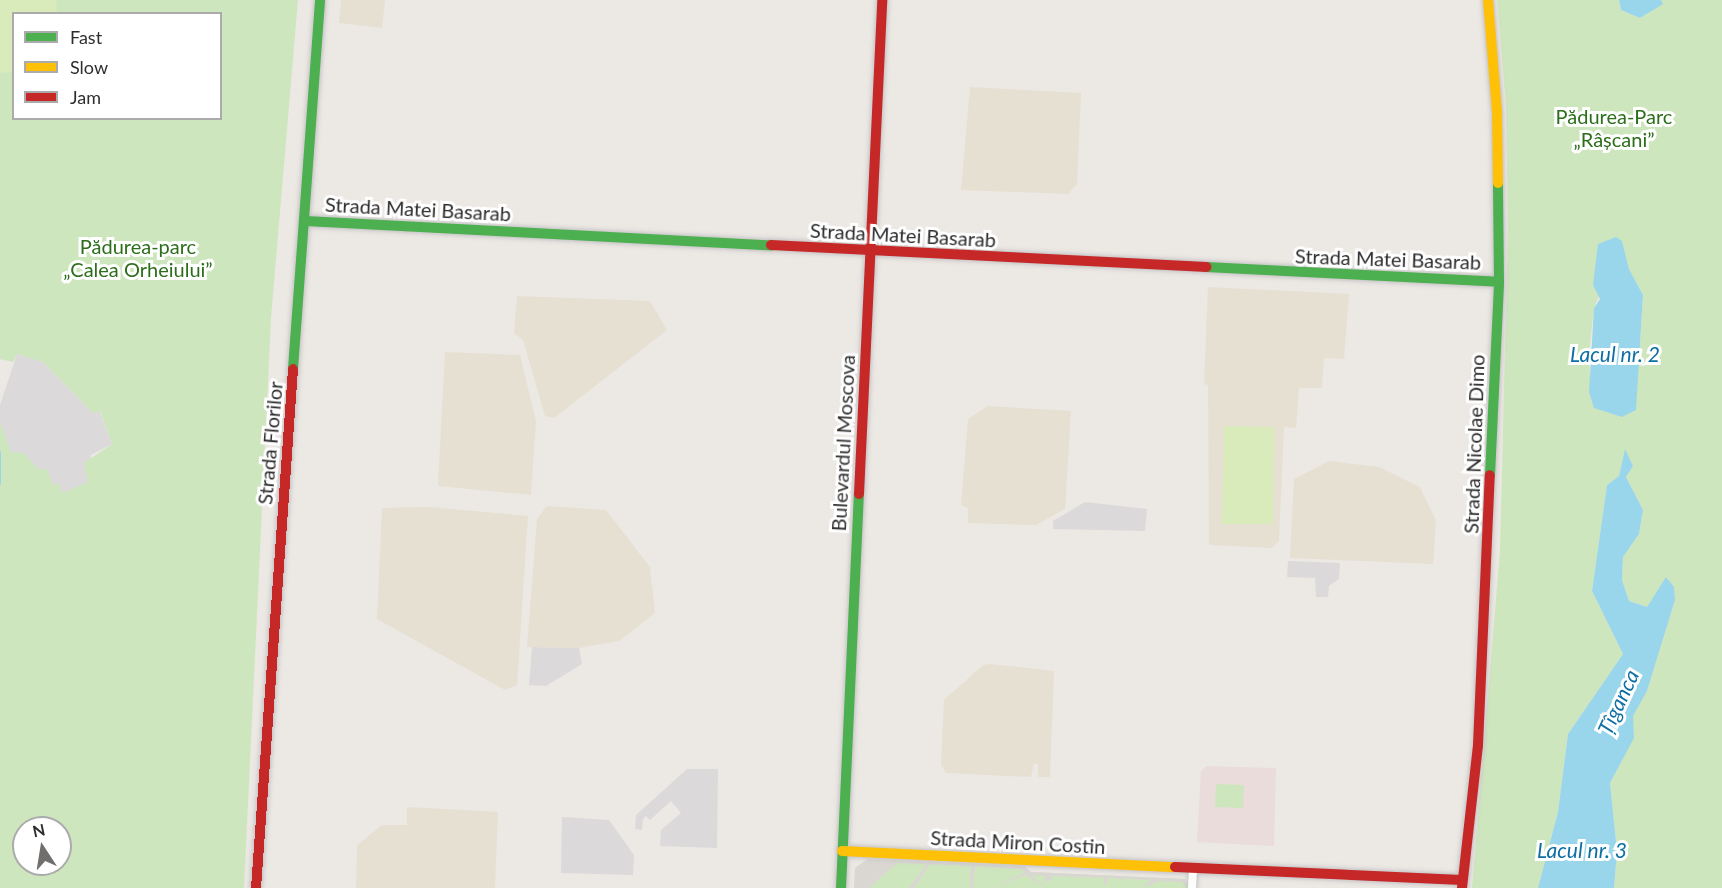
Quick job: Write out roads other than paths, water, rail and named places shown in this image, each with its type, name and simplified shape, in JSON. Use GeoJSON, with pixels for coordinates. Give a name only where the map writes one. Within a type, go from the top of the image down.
{"type":"FeatureCollection","features":[{"type":"Feature","properties":{"kind":"main road","name":"Strada Florilor"},"geometry":{"type":"LineString","coordinates":[[256,888],[306,221],[320,0]]}},
{"type":"Feature","properties":{"kind":"main road","name":"Bulevardul Moscova"},"geometry":{"type":"LineString","coordinates":[[841,888],[882,0]]}},
{"type":"Feature","properties":{"kind":"main road","name":"Strada Nicolae Dimo"},"geometry":{"type":"LineString","coordinates":[[1462,884],[1478,745],[1499,282],[1497,111],[1488,0]]}},
{"type":"Feature","properties":{"kind":"main road","name":"Strada Matei Basarab"},"geometry":{"type":"LineString","coordinates":[[306,221],[1499,282]]}},
{"type":"Feature","properties":{"kind":"main road","name":"Strada Miron Costin"},"geometry":{"type":"LineString","coordinates":[[842,851],[1462,884]]}},
{"type":"Feature","properties":{"kind":"street"},"geometry":{"type":"LineString","coordinates":[[1192,868],[1192,888]]}},
{"type":"Feature","properties":{"kind":"water"},"geometry":{"type":"Polygon","coordinates":[[[1619,0],[1661,0],[1663,4],[1640,18],[1621,10],[1619,0]]]}},
{"type":"Feature","properties":{"kind":"water","name":"Lacul nr. 2"},"geometry":{"type":"Polygon","coordinates":[[[1616,237],[1622,241],[1629,269],[1643,295],[1636,410],[1622,417],[1594,408],[1589,392],[1594,308],[1600,299],[1593,285],[1598,244],[1616,237]]]}},
{"type":"Feature","properties":{"kind":"water","name":"Lacul nr. 3"},"geometry":{"type":"Polygon","coordinates":[[[1625,449],[1633,466],[1626,477],[1643,510],[1639,534],[1623,557],[1622,580],[1629,601],[1647,607],[1666,577],[1674,587],[1675,600],[1647,691],[1633,716],[1634,738],[1610,783],[1617,851],[1614,888],[1538,888],[1558,812],[1568,734],[1623,654],[1592,591],[1607,485],[1619,476],[1625,449]]]}},
{"type":"Feature","properties":{"kind":"waterway"},"geometry":{"type":"LineString","coordinates":[[0,452],[0,484]]}},
{"type":"Feature","properties":{"kind":"park label","name":"Pădurea-Parc „Râșcani”"},"geometry":{"type":"Point","coordinates":[1614,128]}},
{"type":"Feature","properties":{"kind":"park label","name":"Pădurea-parc „Calea Orheiului”"},"geometry":{"type":"Point","coordinates":[138,258]}},
{"type":"Feature","properties":{"kind":"water label","name":"Țîganca"},"geometry":{"type":"Point","coordinates":[1618,702]}}]}
